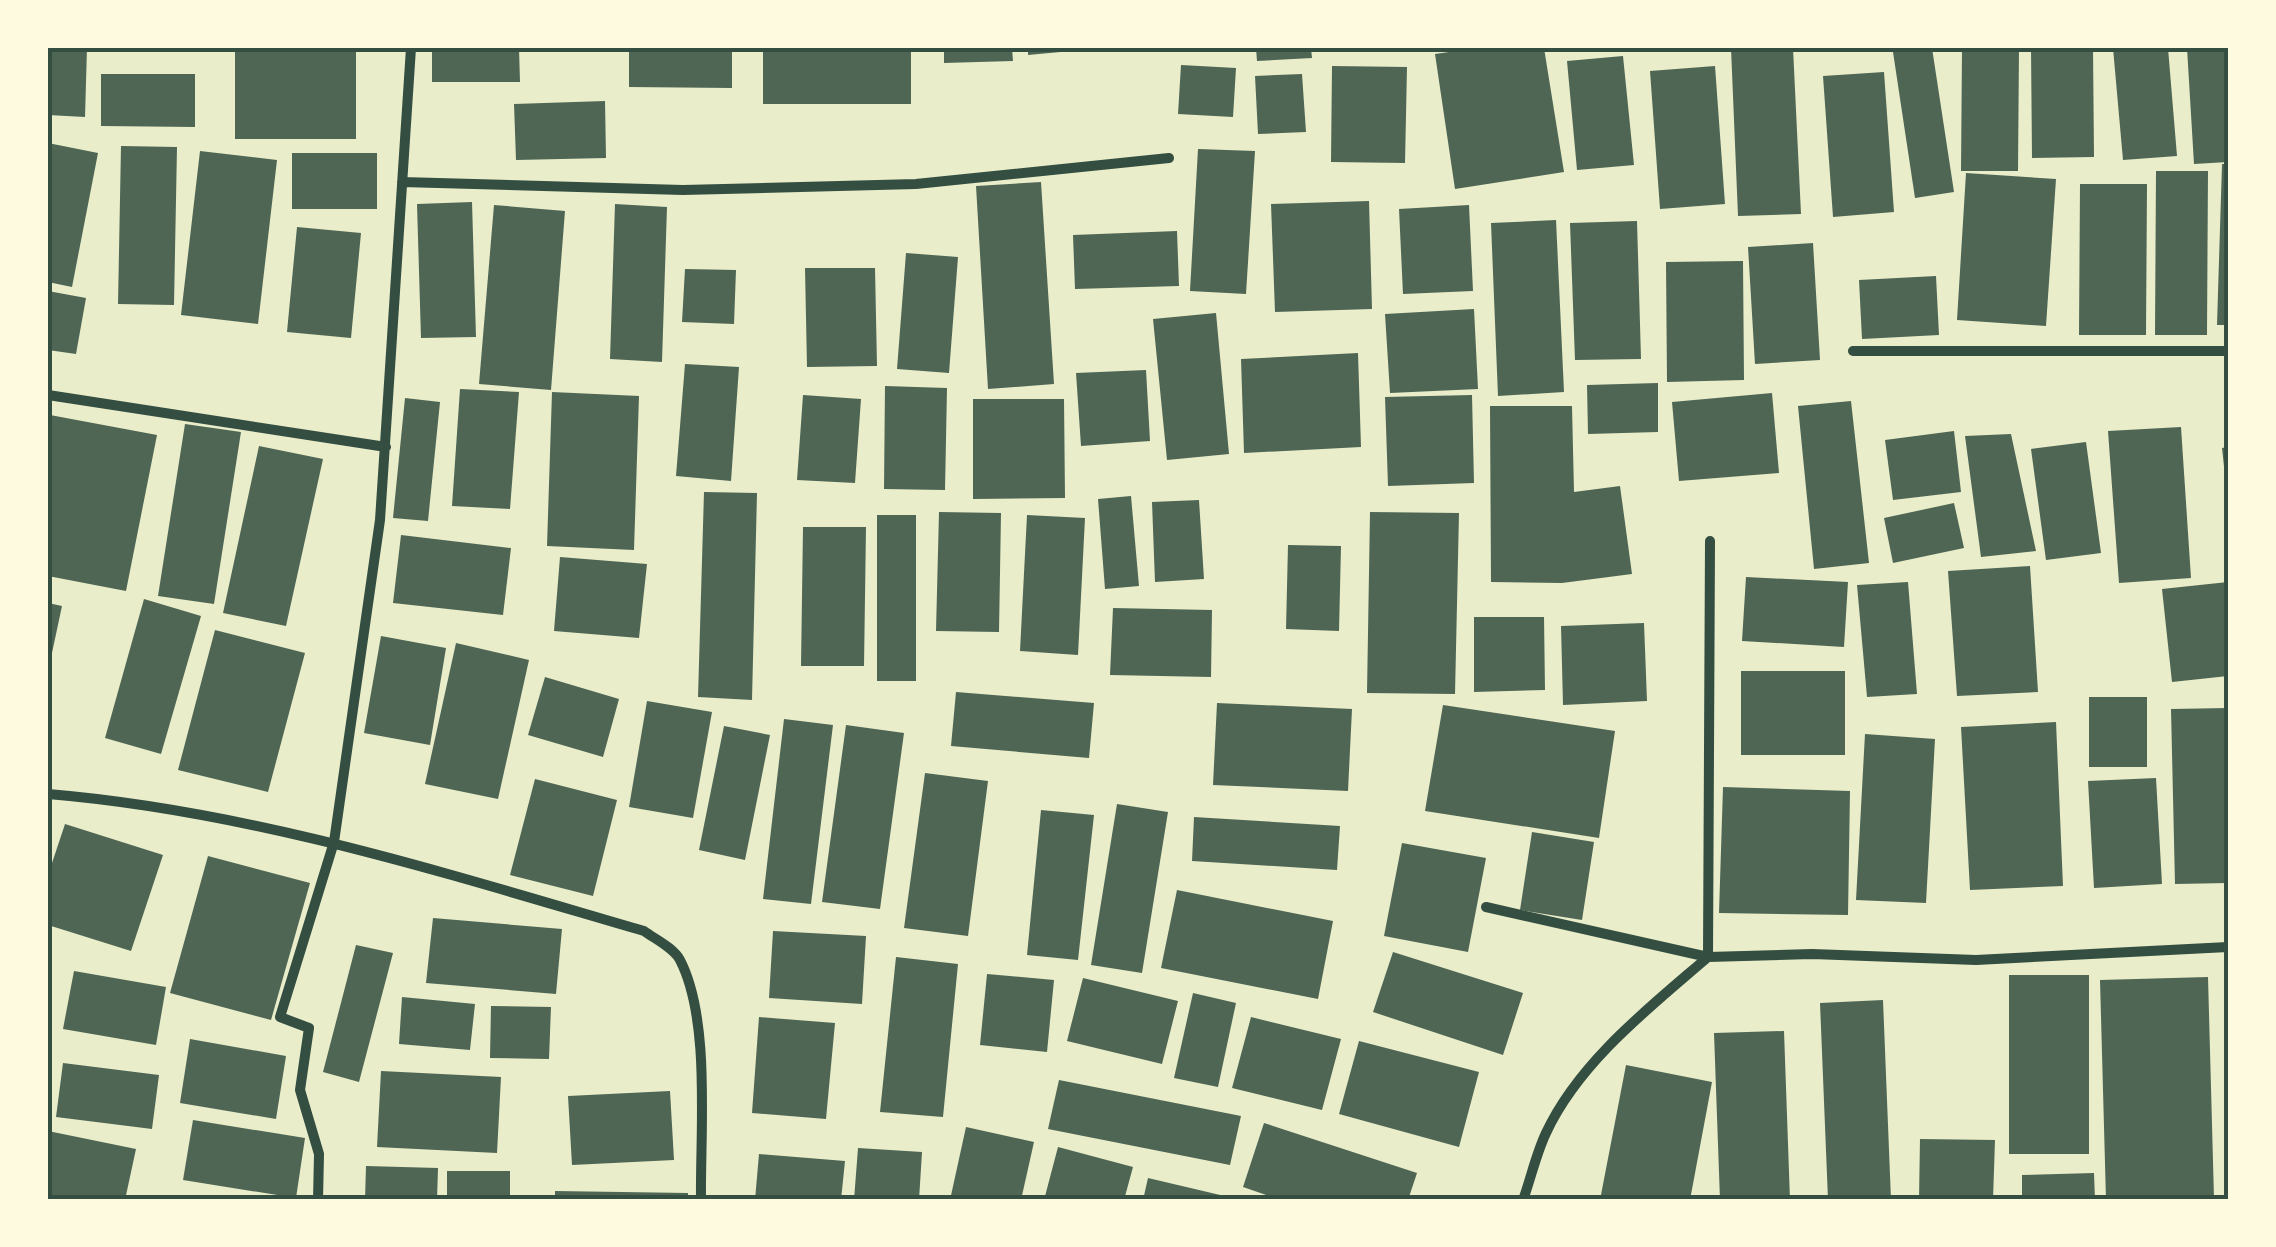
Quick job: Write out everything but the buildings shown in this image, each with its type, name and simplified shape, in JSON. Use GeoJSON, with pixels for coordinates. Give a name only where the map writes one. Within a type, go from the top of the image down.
{"type":"FeatureCollection","features":[{"type":"Feature","properties":{"kind":"street"},"geometry":{"type":"LineString","coordinates":[[318,1200],[320,1154],[300,1090],[309,1028],[280,1017],[334,842],[377,539],[411,48]]}},
{"type":"Feature","properties":{"kind":"street"},"geometry":{"type":"LineString","coordinates":[[402,182],[683,190],[916,184],[1170,158]]}},
{"type":"Feature","properties":{"kind":"street"},"geometry":{"type":"LineString","coordinates":[[1854,351],[2228,352]]}},
{"type":"Feature","properties":{"kind":"street"},"geometry":{"type":"LineString","coordinates":[[48,395],[386,447]]}},
{"type":"Feature","properties":{"kind":"street"},"geometry":{"type":"LineString","coordinates":[[1524,1200],[1546,1132],[1583,1080],[1628,1026],[1708,956],[1710,541]]}},
{"type":"Feature","properties":{"kind":"street"},"geometry":{"type":"LineString","coordinates":[[48,794],[122,800],[334,842],[644,930],[678,956],[692,994],[698,1042],[701,1200]]}},
{"type":"Feature","properties":{"kind":"street"},"geometry":{"type":"LineString","coordinates":[[1486,907],[1708,956],[1812,954],[1976,960],[2228,947]]}}]}
